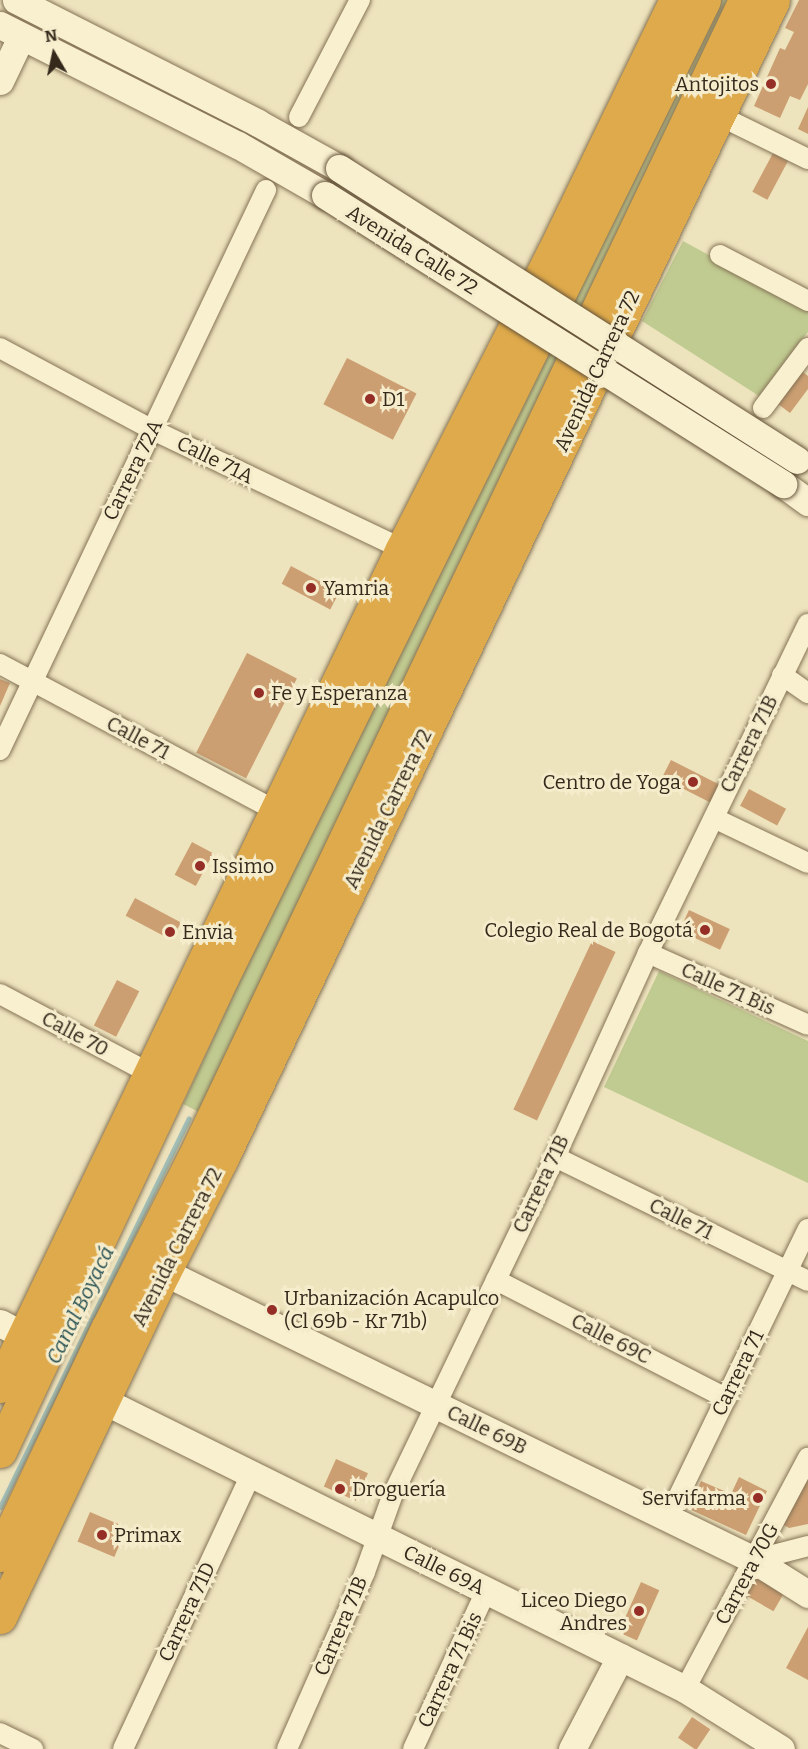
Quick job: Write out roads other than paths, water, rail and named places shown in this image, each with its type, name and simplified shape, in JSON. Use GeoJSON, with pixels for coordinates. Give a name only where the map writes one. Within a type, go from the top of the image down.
{"type":"FeatureCollection","features":[{"type":"Feature","properties":{"kind":"highway"},"geometry":{"type":"LineString","coordinates":[[0,1386],[12,1330],[96,1186],[402,549],[553,253],[676,0]]}},
{"type":"Feature","properties":{"kind":"highway"},"geometry":{"type":"LineString","coordinates":[[0,1451],[222,978],[704,0]]}},
{"type":"Feature","properties":{"kind":"highway","name":"Avenida Carrera 72"},"geometry":{"type":"LineString","coordinates":[[0,1555],[714,66],[760,7]]}},
{"type":"Feature","properties":{"kind":"highway","name":"Avenida Carrera 72"},"geometry":{"type":"LineString","coordinates":[[0,1617],[102,1400],[222,1158],[718,115],[760,7]]}},
{"type":"Feature","properties":{"kind":"highway"},"geometry":{"type":"LineString","coordinates":[[491,595],[495,523]]}},
{"type":"Feature","properties":{"kind":"highway"},"geometry":{"type":"LineString","coordinates":[[352,653],[396,623]]}},
{"type":"Feature","properties":{"kind":"highway"},"geometry":{"type":"LineString","coordinates":[[324,768],[328,703]]}},
{"type":"Feature","properties":{"kind":"highway"},"geometry":{"type":"LineString","coordinates":[[337,854],[394,797]]}},
{"type":"Feature","properties":{"kind":"highway"},"geometry":{"type":"LineString","coordinates":[[91,1259],[96,1186]]}},
{"type":"Feature","properties":{"kind":"highway"},"geometry":{"type":"LineString","coordinates":[[163,1217],[164,1272]]}},
{"type":"Feature","properties":{"kind":"main road","name":"Avenida Calle 72"},"geometry":{"type":"LineString","coordinates":[[16,0],[40,6],[339,168],[802,464]]}},
{"type":"Feature","properties":{"kind":"main road","name":"Avenida Calle 72"},"geometry":{"type":"LineString","coordinates":[[11,31],[238,145],[325,195],[808,502]]}},
{"type":"Feature","properties":{"kind":"main road"},"geometry":{"type":"LineString","coordinates":[[0,81],[11,31]]}},
{"type":"Feature","properties":{"kind":"main road","name":"Calle 69B"},"geometry":{"type":"LineString","coordinates":[[164,1272],[754,1560],[808,1594]]}},
{"type":"Feature","properties":{"kind":"main road","name":"Calle 69A"},"geometry":{"type":"LineString","coordinates":[[102,1400],[685,1689],[781,1749]]}},
{"type":"Feature","properties":{"kind":"main road"},"geometry":{"type":"LineString","coordinates":[[572,1749],[620,1657]]}},
{"type":"Feature","properties":{"kind":"street"},"geometry":{"type":"LineString","coordinates":[[298,117],[360,0]]}},
{"type":"Feature","properties":{"kind":"street"},"geometry":{"type":"LineString","coordinates":[[718,115],[808,159]]}},
{"type":"Feature","properties":{"kind":"street","name":"Carrera 72A"},"geometry":{"type":"LineString","coordinates":[[0,750],[266,190]]}},
{"type":"Feature","properties":{"kind":"street"},"geometry":{"type":"LineString","coordinates":[[720,255],[808,301]]}},
{"type":"Feature","properties":{"kind":"street","name":"Calle 71A"},"geometry":{"type":"LineString","coordinates":[[0,348],[153,430],[402,549]]}},
{"type":"Feature","properties":{"kind":"street"},"geometry":{"type":"LineString","coordinates":[[763,408],[808,348]]}},
{"type":"Feature","properties":{"kind":"street","name":"Carrera 71B"},"geometry":{"type":"LineString","coordinates":[[287,1749],[364,1572],[393,1494],[555,1157],[648,953],[808,624]]}},
{"type":"Feature","properties":{"kind":"street","name":"Calle 71"},"geometry":{"type":"LineString","coordinates":[[0,664],[276,811]]}},
{"type":"Feature","properties":{"kind":"street"},"geometry":{"type":"LineString","coordinates":[[782,675],[808,693]]}},
{"type":"Feature","properties":{"kind":"street"},"geometry":{"type":"LineString","coordinates":[[714,818],[808,863]]}},
{"type":"Feature","properties":{"kind":"street","name":"Calle 71 Bis"},"geometry":{"type":"LineString","coordinates":[[648,953],[808,1025]]}},
{"type":"Feature","properties":{"kind":"street","name":"Calle 70"},"geometry":{"type":"LineString","coordinates":[[0,994],[151,1074]]}},
{"type":"Feature","properties":{"kind":"street","name":"Calle 71"},"geometry":{"type":"LineString","coordinates":[[555,1157],[808,1281]]}},
{"type":"Feature","properties":{"kind":"street","name":"Carrera 71"},"geometry":{"type":"LineString","coordinates":[[668,1518],[808,1229]]}},
{"type":"Feature","properties":{"kind":"street","name":"Calle 69C"},"geometry":{"type":"LineString","coordinates":[[496,1280],[726,1398]]}},
{"type":"Feature","properties":{"kind":"street","name":"Carrera 70G"},"geometry":{"type":"LineString","coordinates":[[685,1689],[808,1458]]}},
{"type":"Feature","properties":{"kind":"street","name":"Carrera 71D"},"geometry":{"type":"LineString","coordinates":[[123,1749],[251,1474]]}},
{"type":"Feature","properties":{"kind":"street"},"geometry":{"type":"LineString","coordinates":[[754,1560],[808,1546]]}},
{"type":"Feature","properties":{"kind":"street","name":"Carrera 71 Bis"},"geometry":{"type":"LineString","coordinates":[[413,1749],[486,1591]]}},
{"type":"Feature","properties":{"kind":"street"},"geometry":{"type":"LineString","coordinates":[[0,1733],[33,1749]]}},
{"type":"Feature","properties":{"kind":"waterway","name":"Canal Boyacá"},"geometry":{"type":"LineString","coordinates":[[0,1507],[189,1118]]}},
{"type":"Feature","properties":{"kind":"place","name":"Antojitos"},"geometry":{"type":"Point","coordinates":[771,84]}},
{"type":"Feature","properties":{"kind":"place","name":"D1"},"geometry":{"type":"Point","coordinates":[370,399]}},
{"type":"Feature","properties":{"kind":"place","name":"Yamria"},"geometry":{"type":"Point","coordinates":[311,588]}},
{"type":"Feature","properties":{"kind":"place","name":"Fe y Esperanza"},"geometry":{"type":"Point","coordinates":[259,693]}},
{"type":"Feature","properties":{"kind":"place","name":"Centro de Yoga"},"geometry":{"type":"Point","coordinates":[693,782]}},
{"type":"Feature","properties":{"kind":"place","name":"Issimo"},"geometry":{"type":"Point","coordinates":[200,866]}},
{"type":"Feature","properties":{"kind":"place","name":"Colegio Real de Bogotá"},"geometry":{"type":"Point","coordinates":[705,930]}},
{"type":"Feature","properties":{"kind":"place","name":"Envia"},"geometry":{"type":"Point","coordinates":[170,932]}},
{"type":"Feature","properties":{"kind":"place","name":"Urbanización Acapulco (Cl 69b - Kr 71b)"},"geometry":{"type":"Point","coordinates":[272,1310]}},
{"type":"Feature","properties":{"kind":"place","name":"Droguería"},"geometry":{"type":"Point","coordinates":[340,1489]}},
{"type":"Feature","properties":{"kind":"place","name":"Servifarma"},"geometry":{"type":"Point","coordinates":[758,1498]}},
{"type":"Feature","properties":{"kind":"place","name":"Primax"},"geometry":{"type":"Point","coordinates":[102,1535]}},
{"type":"Feature","properties":{"kind":"place","name":"Liceo Diego Andres"},"geometry":{"type":"Point","coordinates":[639,1611]}}]}
